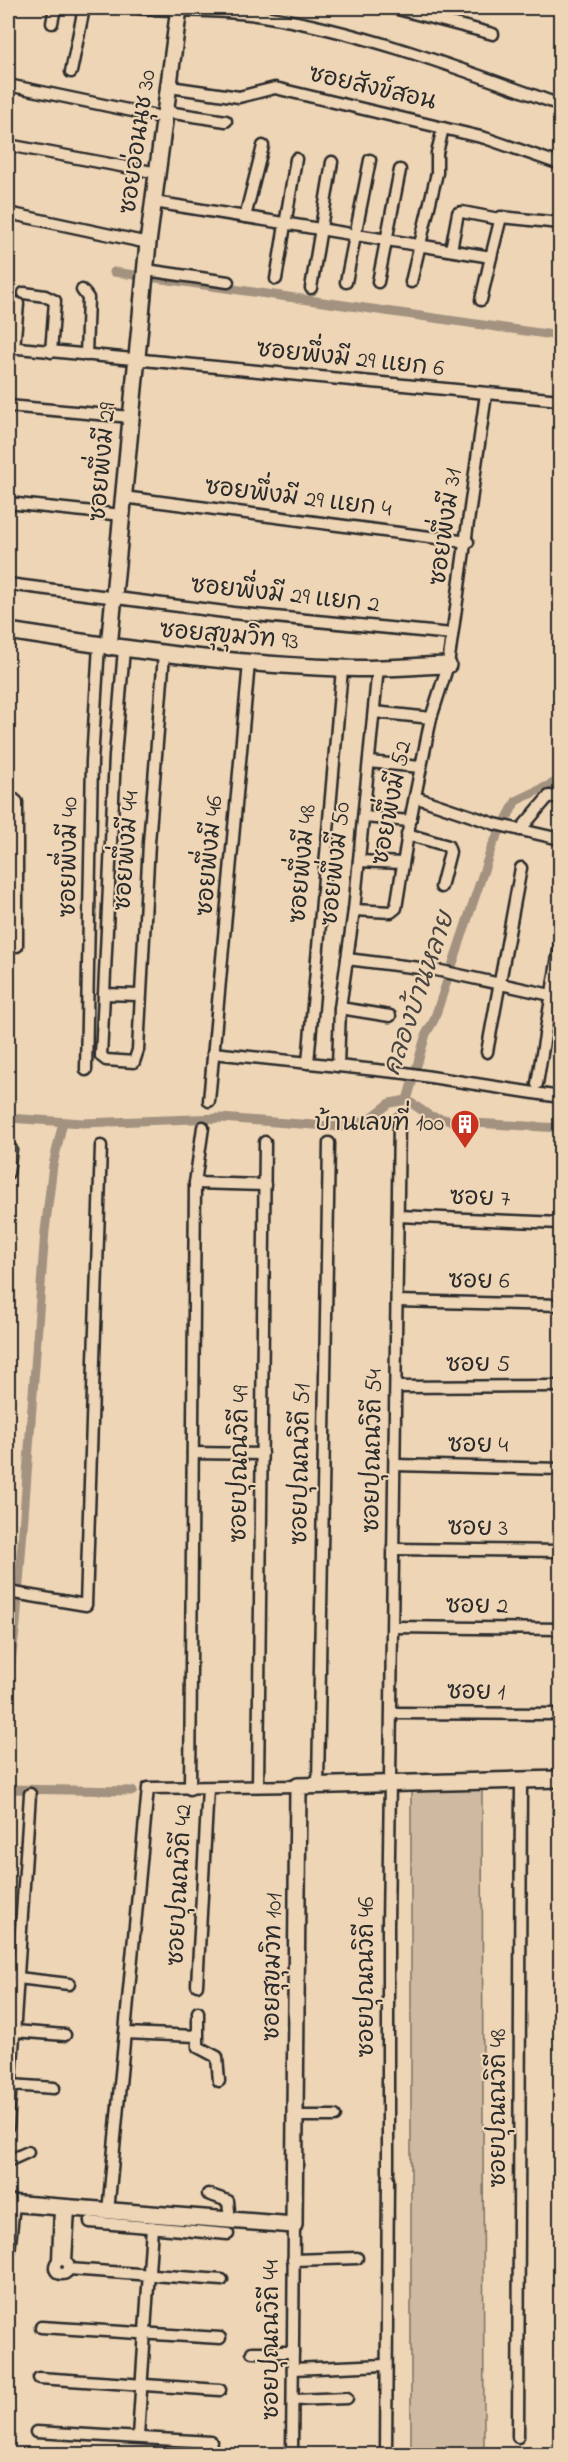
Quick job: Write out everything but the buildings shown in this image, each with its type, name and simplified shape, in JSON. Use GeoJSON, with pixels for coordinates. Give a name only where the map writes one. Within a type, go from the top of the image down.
{"type":"FeatureCollection","features":[{"type":"Feature","properties":{"kind":"street"},"geometry":{"type":"LineString","coordinates":[[52,23],[55,8]]}},
{"type":"Feature","properties":{"kind":"street"},"geometry":{"type":"LineString","coordinates":[[71,72],[84,8]]}},
{"type":"Feature","properties":{"kind":"street"},"geometry":{"type":"LineString","coordinates":[[139,8],[234,13],[290,22],[408,51],[561,105]]}},
{"type":"Feature","properties":{"kind":"street"},"geometry":{"type":"LineString","coordinates":[[394,8],[432,12],[493,34]]}},
{"type":"Feature","properties":{"kind":"street","name":"ซอยอ่อนนุช 30"},"geometry":{"type":"LineString","coordinates":[[145,275],[179,10]]}},
{"type":"Feature","properties":{"kind":"street"},"geometry":{"type":"LineString","coordinates":[[8,85],[166,115],[226,121]]}},
{"type":"Feature","properties":{"kind":"street","name":"ซอยสังข์สอน"},"geometry":{"type":"LineString","coordinates":[[170,87],[239,97],[275,88],[485,138],[561,164]]}},
{"type":"Feature","properties":{"kind":"street"},"geometry":{"type":"LineString","coordinates":[[411,282],[437,173],[437,153],[443,128]]}},
{"type":"Feature","properties":{"kind":"street"},"geometry":{"type":"LineString","coordinates":[[8,145],[158,173]]}},
{"type":"Feature","properties":{"kind":"street"},"geometry":{"type":"LineString","coordinates":[[245,217],[262,146]]}},
{"type":"Feature","properties":{"kind":"street"},"geometry":{"type":"LineString","coordinates":[[276,279],[296,159]]}},
{"type":"Feature","properties":{"kind":"street"},"geometry":{"type":"LineString","coordinates":[[346,282],[370,160]]}},
{"type":"Feature","properties":{"kind":"street"},"geometry":{"type":"LineString","coordinates":[[310,288],[332,162]]}},
{"type":"Feature","properties":{"kind":"street"},"geometry":{"type":"LineString","coordinates":[[378,282],[400,170]]}},
{"type":"Feature","properties":{"kind":"street"},"geometry":{"type":"LineString","coordinates":[[154,202],[491,257]]}},
{"type":"Feature","properties":{"kind":"street"},"geometry":{"type":"LineString","coordinates":[[451,250],[458,213],[462,212],[499,219],[504,216],[561,223]]}},
{"type":"Feature","properties":{"kind":"street"},"geometry":{"type":"LineString","coordinates":[[8,213],[148,243]]}},
{"type":"Feature","properties":{"kind":"street"},"geometry":{"type":"LineString","coordinates":[[481,300],[499,219]]}},
{"type":"Feature","properties":{"kind":"street"},"geometry":{"type":"LineString","coordinates":[[145,275],[228,282]]}},
{"type":"Feature","properties":{"kind":"street","name":"ซอยพึ่งมี 29"},"geometry":{"type":"LineString","coordinates":[[111,647],[145,275]]}},
{"type":"Feature","properties":{"kind":"street"},"geometry":{"type":"LineString","coordinates":[[82,290],[88,298],[86,355]]}},
{"type":"Feature","properties":{"kind":"street"},"geometry":{"type":"LineString","coordinates":[[24,293],[45,296],[55,301],[51,352]]}},
{"type":"Feature","properties":{"kind":"street"},"geometry":{"type":"LineString","coordinates":[[8,300],[18,304],[11,347]]}},
{"type":"Feature","properties":{"kind":"street","name":"ซอยพึ่งมี 29 แยก 6"},"geometry":{"type":"LineString","coordinates":[[11,347],[136,361],[561,400]]}},
{"type":"Feature","properties":{"kind":"street","name":"ซอยพึ่งมี 31"},"geometry":{"type":"LineString","coordinates":[[448,664],[468,542],[486,394]]}},
{"type":"Feature","properties":{"kind":"street"},"geometry":{"type":"LineString","coordinates":[[8,406],[131,417]]}},
{"type":"Feature","properties":{"kind":"street","name":"ซอยพึ่งมี 29 แยก 4"},"geometry":{"type":"LineString","coordinates":[[123,497],[468,542]]}},
{"type":"Feature","properties":{"kind":"street"},"geometry":{"type":"LineString","coordinates":[[8,503],[122,515]]}},
{"type":"Feature","properties":{"kind":"street","name":"ซอยพึ่งมี 29 แยก 2"},"geometry":{"type":"LineString","coordinates":[[8,584],[114,598],[452,634]]}},
{"type":"Feature","properties":{"kind":"street","name":"ซอยสุขุมวิท 93"},"geometry":{"type":"LineString","coordinates":[[8,631],[164,655],[249,663],[342,669],[448,664]]}},
{"type":"Feature","properties":{"kind":"street"},"geometry":{"type":"LineString","coordinates":[[111,647],[115,756],[104,994],[140,995]]}},
{"type":"Feature","properties":{"kind":"street","name":"ซอยพึ่งมี 40"},"geometry":{"type":"LineString","coordinates":[[86,1070],[92,761],[111,647]]}},
{"type":"Feature","properties":{"kind":"street","name":"ซอยพึ่งมี 44"},"geometry":{"type":"LineString","coordinates":[[104,994],[102,1058],[135,1062],[138,1050],[164,655]]}},
{"type":"Feature","properties":{"kind":"street","name":"ซอยพึ่งมี 46"},"geometry":{"type":"LineString","coordinates":[[209,1101],[214,1074],[213,1053],[249,663]]}},
{"type":"Feature","properties":{"kind":"street","name":"ซอยพึ่งมี 52"},"geometry":{"type":"LineString","coordinates":[[354,910],[394,911],[420,767],[431,718],[448,664]]}},
{"type":"Feature","properties":{"kind":"street","name":"ซอยพึ่งมี 50"},"geometry":{"type":"LineString","coordinates":[[338,1066],[340,1008],[354,910],[378,667]]}},
{"type":"Feature","properties":{"kind":"street","name":"ซอยพึ่งมี 48"},"geometry":{"type":"LineString","coordinates":[[308,1062],[342,669]]}},
{"type":"Feature","properties":{"kind":"street"},"geometry":{"type":"LineString","coordinates":[[374,712],[431,718]]}},
{"type":"Feature","properties":{"kind":"street"},"geometry":{"type":"LineString","coordinates":[[369,762],[420,767]]}},
{"type":"Feature","properties":{"kind":"street"},"geometry":{"type":"LineString","coordinates":[[8,794],[17,802],[17,946]]}},
{"type":"Feature","properties":{"kind":"street"},"geometry":{"type":"LineString","coordinates":[[520,830],[549,796],[561,798]]}},
{"type":"Feature","properties":{"kind":"street"},"geometry":{"type":"LineString","coordinates":[[415,797],[495,824],[561,839]]}},
{"type":"Feature","properties":{"kind":"street"},"geometry":{"type":"LineString","coordinates":[[363,817],[410,821]]}},
{"type":"Feature","properties":{"kind":"street"},"geometry":{"type":"LineString","coordinates":[[407,834],[448,846],[450,852],[441,886]]}},
{"type":"Feature","properties":{"kind":"street"},"geometry":{"type":"LineString","coordinates":[[359,861],[402,863]]}},
{"type":"Feature","properties":{"kind":"street"},"geometry":{"type":"LineString","coordinates":[[487,1052],[497,985],[521,868]]}},
{"type":"Feature","properties":{"kind":"street"},"geometry":{"type":"LineString","coordinates":[[537,1084],[555,996],[561,944]]}},
{"type":"Feature","properties":{"kind":"street"},"geometry":{"type":"LineString","coordinates":[[346,959],[436,970],[461,978],[555,996]]}},
{"type":"Feature","properties":{"kind":"street"},"geometry":{"type":"LineString","coordinates":[[340,1008],[390,1016]]}},
{"type":"Feature","properties":{"kind":"street"},"geometry":{"type":"LineString","coordinates":[[213,1053],[405,1073],[561,1097]]}},
{"type":"Feature","properties":{"kind":"street","name":"ซอยปุณณวิถี 54"},"geometry":{"type":"LineString","coordinates":[[391,1783],[399,1119]]}},
{"type":"Feature","properties":{"kind":"street","name":"ซอยปุณณวิถี 49"},"geometry":{"type":"LineString","coordinates":[[190,1789],[195,1183],[203,1127]]}},
{"type":"Feature","properties":{"kind":"street","name":"ซอยปุณณวิถี 49"},"geometry":{"type":"LineString","coordinates":[[258,1786],[265,1142]]}},
{"type":"Feature","properties":{"kind":"street","name":"ซอยปุณณวิถี 51"},"geometry":{"type":"LineString","coordinates":[[318,1785],[329,1143]]}},
{"type":"Feature","properties":{"kind":"street"},"geometry":{"type":"LineString","coordinates":[[10,1592],[86,1605],[101,1146]]}},
{"type":"Feature","properties":{"kind":"street"},"geometry":{"type":"LineString","coordinates":[[8,1173],[11,1149]]}},
{"type":"Feature","properties":{"kind":"street"},"geometry":{"type":"LineString","coordinates":[[195,1183],[265,1185]]}},
{"type":"Feature","properties":{"kind":"street","name":"ซอย 7"},"geometry":{"type":"LineString","coordinates":[[398,1216],[561,1223]]}},
{"type":"Feature","properties":{"kind":"street","name":"ซอย 6"},"geometry":{"type":"LineString","coordinates":[[397,1301],[561,1305]]}},
{"type":"Feature","properties":{"kind":"street","name":"ซอย 5"},"geometry":{"type":"LineString","coordinates":[[396,1387],[561,1386]]}},
{"type":"Feature","properties":{"kind":"street"},"geometry":{"type":"LineString","coordinates":[[193,1453],[262,1454]]}},
{"type":"Feature","properties":{"kind":"street","name":"ซอย 4"},"geometry":{"type":"LineString","coordinates":[[395,1465],[561,1468]]}},
{"type":"Feature","properties":{"kind":"street","name":"ซอย 3"},"geometry":{"type":"LineString","coordinates":[[394,1549],[561,1551]]}},
{"type":"Feature","properties":{"kind":"street","name":"ซอย 2"},"geometry":{"type":"LineString","coordinates":[[393,1627],[561,1629]]}},
{"type":"Feature","properties":{"kind":"street","name":"ซอย 1"},"geometry":{"type":"LineString","coordinates":[[392,1713],[561,1714]]}},
{"type":"Feature","properties":{"kind":"street","name":"ซอยปุณณวิถี 48"},"geometry":{"type":"LineString","coordinates":[[518,2437],[521,1779]]}},
{"type":"Feature","properties":{"kind":"street"},"geometry":{"type":"LineString","coordinates":[[108,2212],[148,1788],[190,1789],[561,1779]]}},
{"type":"Feature","properties":{"kind":"street","name":"ซอยปุณณวิถี 46"},"geometry":{"type":"LineString","coordinates":[[386,2454],[388,1926],[391,1783]]}},
{"type":"Feature","properties":{"kind":"street","name":"ซอยสุขุมวิท 101"},"geometry":{"type":"LineString","coordinates":[[294,2225],[298,1785]]}},
{"type":"Feature","properties":{"kind":"street","name":"ซอยปุณณวิถี 42"},"geometry":{"type":"LineString","coordinates":[[197,1985],[208,1788]]}},
{"type":"Feature","properties":{"kind":"street"},"geometry":{"type":"LineString","coordinates":[[8,2126],[30,1794]]}},
{"type":"Feature","properties":{"kind":"street"},"geometry":{"type":"LineString","coordinates":[[18,1978],[69,1984]]}},
{"type":"Feature","properties":{"kind":"street"},"geometry":{"type":"LineString","coordinates":[[198,2012],[196,2036],[198,2048],[214,2054],[219,2061],[219,2080]]}},
{"type":"Feature","properties":{"kind":"street"},"geometry":{"type":"LineString","coordinates":[[14,2031],[65,2035]]}},
{"type":"Feature","properties":{"kind":"street"},"geometry":{"type":"LineString","coordinates":[[125,2033],[196,2036]]}},
{"type":"Feature","properties":{"kind":"street"},"geometry":{"type":"LineString","coordinates":[[11,2085],[54,2088]]}},
{"type":"Feature","properties":{"kind":"street"},"geometry":{"type":"LineString","coordinates":[[294,2116],[334,2116]]}},
{"type":"Feature","properties":{"kind":"street"},"geometry":{"type":"LineString","coordinates":[[8,2161],[28,2152]]}},
{"type":"Feature","properties":{"kind":"street"},"geometry":{"type":"LineString","coordinates":[[208,2194],[228,2201],[229,2227]]}},
{"type":"Feature","properties":{"kind":"street"},"geometry":{"type":"LineString","coordinates":[[8,2262],[11,2204],[108,2212],[229,2227]]}},
{"type":"Feature","properties":{"kind":"street"},"geometry":{"type":"LineString","coordinates":[[64,2208],[64,2263],[149,2275],[222,2280]]}},
{"type":"Feature","properties":{"kind":"street"},"geometry":{"type":"LineString","coordinates":[[90,2222],[152,2228],[294,2225]]}},
{"type":"Feature","properties":{"kind":"street","name":"ซอยปุณณวิถี 44"},"geometry":{"type":"LineString","coordinates":[[292,2454],[294,2225]]}},
{"type":"Feature","properties":{"kind":"street"},"geometry":{"type":"LineString","coordinates":[[138,2436],[152,2228]]}},
{"type":"Feature","properties":{"kind":"street"},"geometry":{"type":"LineString","coordinates":[[293,2260],[357,2258]]}},
{"type":"Feature","properties":{"kind":"street"},"geometry":{"type":"LineString","coordinates":[[41,2326],[220,2338]]}},
{"type":"Feature","properties":{"kind":"street"},"geometry":{"type":"LineString","coordinates":[[252,2352],[293,2352]]}},
{"type":"Feature","properties":{"kind":"street"},"geometry":{"type":"LineString","coordinates":[[293,2369],[385,2365]]}},
{"type":"Feature","properties":{"kind":"street"},"geometry":{"type":"LineString","coordinates":[[39,2378],[220,2390]]}},
{"type":"Feature","properties":{"kind":"street"},"geometry":{"type":"LineString","coordinates":[[293,2400],[347,2398]]}},
{"type":"Feature","properties":{"kind":"street"},"geometry":{"type":"LineString","coordinates":[[36,2432],[138,2436],[211,2442]]}},
{"type":"Feature","properties":{"kind":"shaded area"},"geometry":{"type":"Polygon","coordinates":[[[411,1787],[482,1788],[484,2451],[480,2454],[411,2454],[411,1787]]]}},
{"type":"Feature","properties":{"kind":"waterway"},"geometry":{"type":"LineString","coordinates":[[114,272],[560,336]]}},
{"type":"Feature","properties":{"kind":"waterway","name":"คลองบ้านหลาย"},"geometry":{"type":"LineString","coordinates":[[560,780],[516,801],[492,846],[434,1020],[426,1034],[407,1100],[430,1116],[456,1122],[560,1128]]}},
{"type":"Feature","properties":{"kind":"waterway"},"geometry":{"type":"LineString","coordinates":[[8,1118],[83,1123],[221,1118],[341,1127],[368,1120],[390,1103],[407,1100]]}},
{"type":"Feature","properties":{"kind":"waterway"},"geometry":{"type":"LineString","coordinates":[[8,1684],[16,1624],[45,1231],[53,1165],[63,1122]]}},
{"type":"Feature","properties":{"kind":"waterway"},"geometry":{"type":"LineString","coordinates":[[8,1789],[133,1791]]}},
{"type":"Feature","properties":{"kind":"waterway"},"geometry":{"type":"LineString","coordinates":[[555,2454],[560,2447]]}},
{"type":"Feature","properties":{"kind":"place","name":"บ้านเลขที่ 100"},"geometry":{"type":"Point","coordinates":[465,1150]}}]}
